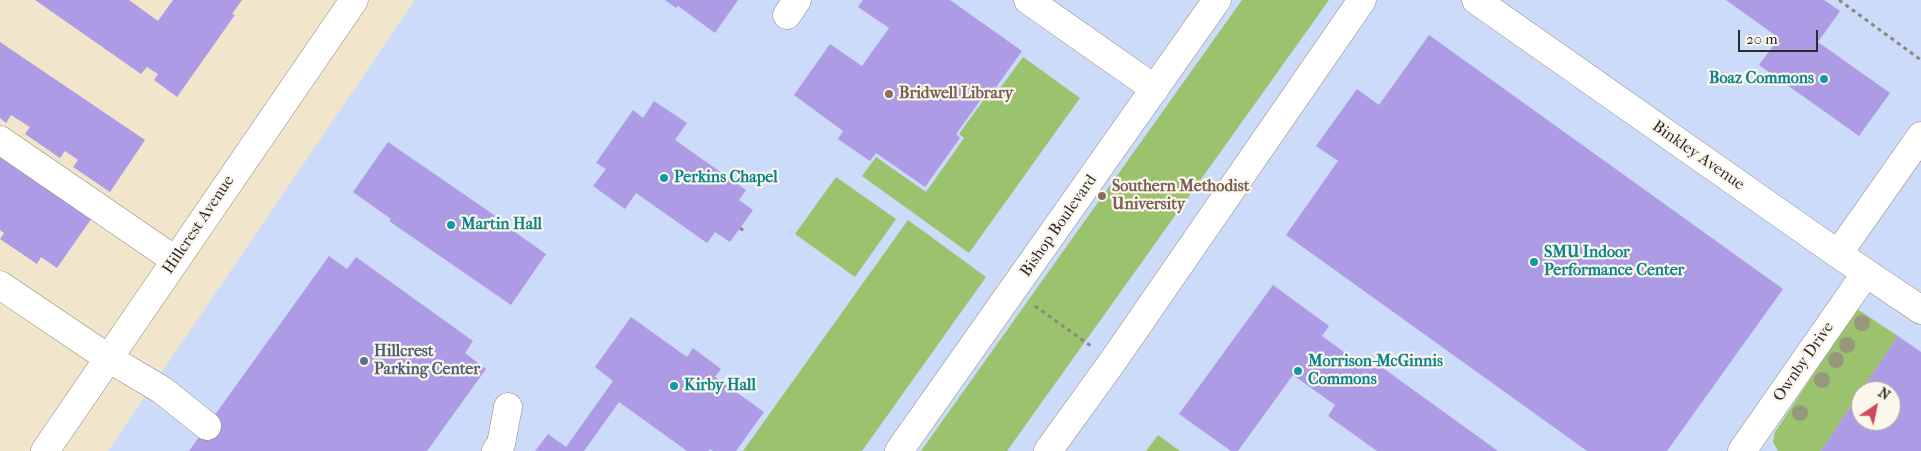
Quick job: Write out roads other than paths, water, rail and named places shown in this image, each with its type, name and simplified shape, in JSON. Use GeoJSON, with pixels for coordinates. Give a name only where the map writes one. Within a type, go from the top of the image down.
{"type":"FeatureCollection","features":[{"type":"Feature","properties":{"kind":"street","name":"Hillcrest Avenue"},"geometry":{"type":"LineString","coordinates":[[45,451],[354,0]]}},
{"type":"Feature","properties":{"kind":"street"},"geometry":{"type":"LineString","coordinates":[[1028,0],[1155,89]]}},
{"type":"Feature","properties":{"kind":"street","name":"Bishop Boulevard"},"geometry":{"type":"LineString","coordinates":[[899,451],[1217,0]]}},
{"type":"Feature","properties":{"kind":"street"},"geometry":{"type":"LineString","coordinates":[[1048,451],[1119,353],[1362,0]]}},
{"type":"Feature","properties":{"kind":"street","name":"Binkley Avenue"},"geometry":{"type":"LineString","coordinates":[[1476,0],[1921,310]]}},
{"type":"Feature","properties":{"kind":"street"},"geometry":{"type":"LineString","coordinates":[[1838,254],[1921,136]]}},
{"type":"Feature","properties":{"kind":"street"},"geometry":{"type":"LineString","coordinates":[[0,140],[175,260]]}},
{"type":"Feature","properties":{"kind":"street","name":"Ownby Drive"},"geometry":{"type":"LineString","coordinates":[[1742,451],[1866,273]]}},
{"type":"Feature","properties":{"kind":"street"},"geometry":{"type":"LineString","coordinates":[[0,285],[108,358],[162,390],[207,426]]}},
{"type":"Feature","properties":{"kind":"street"},"geometry":{"type":"LineString","coordinates":[[496,451],[501,444],[508,407]]}},
{"type":"Feature","properties":{"kind":"place","name":"Boaz Commons"},"geometry":{"type":"Point","coordinates":[1824,79]}},
{"type":"Feature","properties":{"kind":"place","name":"Bridwell Library"},"geometry":{"type":"Point","coordinates":[889,94]}},
{"type":"Feature","properties":{"kind":"place","name":"Perkins Chapel"},"geometry":{"type":"Point","coordinates":[664,178]}},
{"type":"Feature","properties":{"kind":"place","name":"Southern Methodist University"},"geometry":{"type":"Point","coordinates":[1102,196]}},
{"type":"Feature","properties":{"kind":"place","name":"Martin Hall"},"geometry":{"type":"Point","coordinates":[451,225]}},
{"type":"Feature","properties":{"kind":"place","name":"SMU Indoor Performance Center"},"geometry":{"type":"Point","coordinates":[1534,262]}},
{"type":"Feature","properties":{"kind":"place","name":"Hillcrest Parking Center"},"geometry":{"type":"Point","coordinates":[364,361]}},
{"type":"Feature","properties":{"kind":"place","name":"Morrison-McGinnis Commons"},"geometry":{"type":"Point","coordinates":[1298,371]}},
{"type":"Feature","properties":{"kind":"place","name":"Kirby Hall"},"geometry":{"type":"Point","coordinates":[674,386]}}]}
